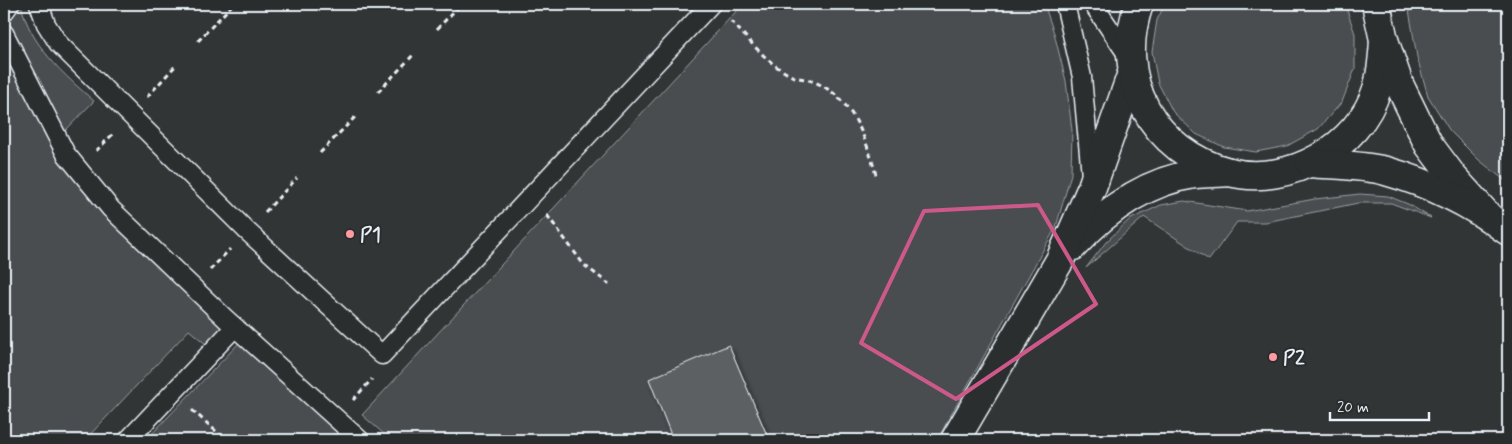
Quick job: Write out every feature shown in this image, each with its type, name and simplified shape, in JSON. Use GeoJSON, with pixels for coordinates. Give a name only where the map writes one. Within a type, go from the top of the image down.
{"type":"FeatureCollection","features":[{"type":"Feature","properties":{"kind":"street"},"geometry":{"type":"LineString","coordinates":[[1116,4],[1142,101],[1157,126],[1178,147],[1202,162],[1230,172]]}},
{"type":"Feature","properties":{"kind":"street"},"geometry":{"type":"LineString","coordinates":[[955,440],[1060,260],[1092,187],[1131,59],[1134,19],[1139,4]]}},
{"type":"Feature","properties":{"kind":"street"},"geometry":{"type":"LineString","coordinates":[[1377,5],[1384,40],[1399,84],[1430,145],[1453,177],[1499,224]]}},
{"type":"Feature","properties":{"kind":"street"},"geometry":{"type":"LineString","coordinates":[[1060,260],[1089,228],[1112,209],[1148,188],[1165,181],[1194,174],[1230,172],[1270,174],[1310,163],[1332,150],[1351,134],[1366,113],[1377,90],[1383,65],[1384,40]]}},
{"type":"Feature","properties":{"kind":"street"},"geometry":{"type":"LineString","coordinates":[[1310,163],[1384,170],[1437,189],[1499,224]]}},
{"type":"Feature","properties":{"kind":"lane"},"geometry":{"type":"LineString","coordinates":[[4,12],[10,4]]}},
{"type":"Feature","properties":{"kind":"lane"},"geometry":{"type":"LineString","coordinates":[[39,4],[46,24],[58,43],[247,231],[382,355],[711,4]]}},
{"type":"Feature","properties":{"kind":"lane"},"geometry":{"type":"LineString","coordinates":[[1065,4],[1082,77],[1092,187]]}},
{"type":"Feature","properties":{"kind":"lane"},"geometry":{"type":"LineString","coordinates":[[1093,4],[1131,59]]}},
{"type":"Feature","properties":{"kind":"lane"},"geometry":{"type":"LineString","coordinates":[[4,33],[66,154],[111,209],[235,327],[360,440]]}},
{"type":"Feature","properties":{"kind":"lane"},"geometry":{"type":"LineString","coordinates":[[128,440],[235,327]]}},
{"type":"Feature","properties":{"kind":"path"},"geometry":{"type":"LineString","coordinates":[[198,41],[233,4]]}},
{"type":"Feature","properties":{"kind":"path"},"geometry":{"type":"LineString","coordinates":[[437,29],[461,4]]}},
{"type":"Feature","properties":{"kind":"path"},"geometry":{"type":"LineString","coordinates":[[729,19],[771,62],[791,76],[812,81],[837,95],[851,113],[867,142],[876,175]]}},
{"type":"Feature","properties":{"kind":"path"},"geometry":{"type":"LineString","coordinates":[[378,92],[415,53]]}},
{"type":"Feature","properties":{"kind":"path"},"geometry":{"type":"LineString","coordinates":[[145,98],[177,64]]}},
{"type":"Feature","properties":{"kind":"path"},"geometry":{"type":"LineString","coordinates":[[320,153],[357,115]]}},
{"type":"Feature","properties":{"kind":"path"},"geometry":{"type":"LineString","coordinates":[[95,152],[115,132]]}},
{"type":"Feature","properties":{"kind":"path"},"geometry":{"type":"LineString","coordinates":[[259,218],[297,178]]}},
{"type":"Feature","properties":{"kind":"path"},"geometry":{"type":"LineString","coordinates":[[529,198],[547,215],[584,265],[609,284]]}},
{"type":"Feature","properties":{"kind":"path"},"geometry":{"type":"LineString","coordinates":[[208,272],[234,245]]}},
{"type":"Feature","properties":{"kind":"path"},"geometry":{"type":"LineString","coordinates":[[337,419],[371,380],[382,355]]}},
{"type":"Feature","properties":{"kind":"path"},"geometry":{"type":"LineString","coordinates":[[173,392],[226,440]]}},
{"type":"Feature","properties":{"kind":"highlighted area"},"geometry":{"type":"Polygon","coordinates":[[[1038,205],[1096,304],[956,399],[861,343],[924,211],[1038,205]]]}},
{"type":"Feature","properties":{"kind":"shaded area"},"geometry":{"type":"Polygon","coordinates":[[[4,4],[21,4],[25,19],[49,58],[94,101],[61,135],[4,27],[4,4]]]}},
{"type":"Feature","properties":{"kind":"shaded area"},"geometry":{"type":"Polygon","coordinates":[[[743,4],[1044,4],[1054,33],[1066,81],[1072,130],[1071,174],[1056,227],[937,440],[391,440],[362,415],[743,4]]]}},
{"type":"Feature","properties":{"kind":"shaded area"},"geometry":{"type":"Polygon","coordinates":[[[1165,4],[1345,4],[1355,34],[1355,69],[1342,102],[1318,129],[1287,146],[1256,152],[1224,147],[1196,134],[1173,112],[1158,83],[1152,52],[1157,20],[1165,4]]]}},
{"type":"Feature","properties":{"kind":"shaded area"},"geometry":{"type":"Polygon","coordinates":[[[1408,4],[1508,4],[1508,183],[1479,160],[1450,131],[1428,96],[1417,57],[1408,4]]]}},
{"type":"Feature","properties":{"kind":"shaded area"},"geometry":{"type":"Polygon","coordinates":[[[4,44],[62,160],[225,326],[207,345],[189,330],[85,440],[11,440],[4,432],[4,44]]]}},
{"type":"Feature","properties":{"kind":"shaded area"},"geometry":{"type":"Polygon","coordinates":[[[1360,194],[1388,196],[1410,205],[1431,218],[1391,203],[1358,203],[1266,222],[1237,222],[1209,260],[1144,217],[1086,268],[1106,242],[1129,220],[1161,205],[1184,201],[1247,211],[1315,199],[1360,194]]]}},
{"type":"Feature","properties":{"kind":"shaded area"},"geometry":{"type":"Polygon","coordinates":[[[239,343],[349,440],[146,440],[239,343]]]}},
{"type":"Feature","properties":{"kind":"building"},"geometry":{"type":"Polygon","coordinates":[[[729,345],[769,440],[673,440],[649,379],[729,345]]]}},
{"type":"Feature","properties":{"kind":"place","name":"P1"},"geometry":{"type":"Point","coordinates":[350,234]}},
{"type":"Feature","properties":{"kind":"place","name":"P2"},"geometry":{"type":"Point","coordinates":[1273,357]}}]}
